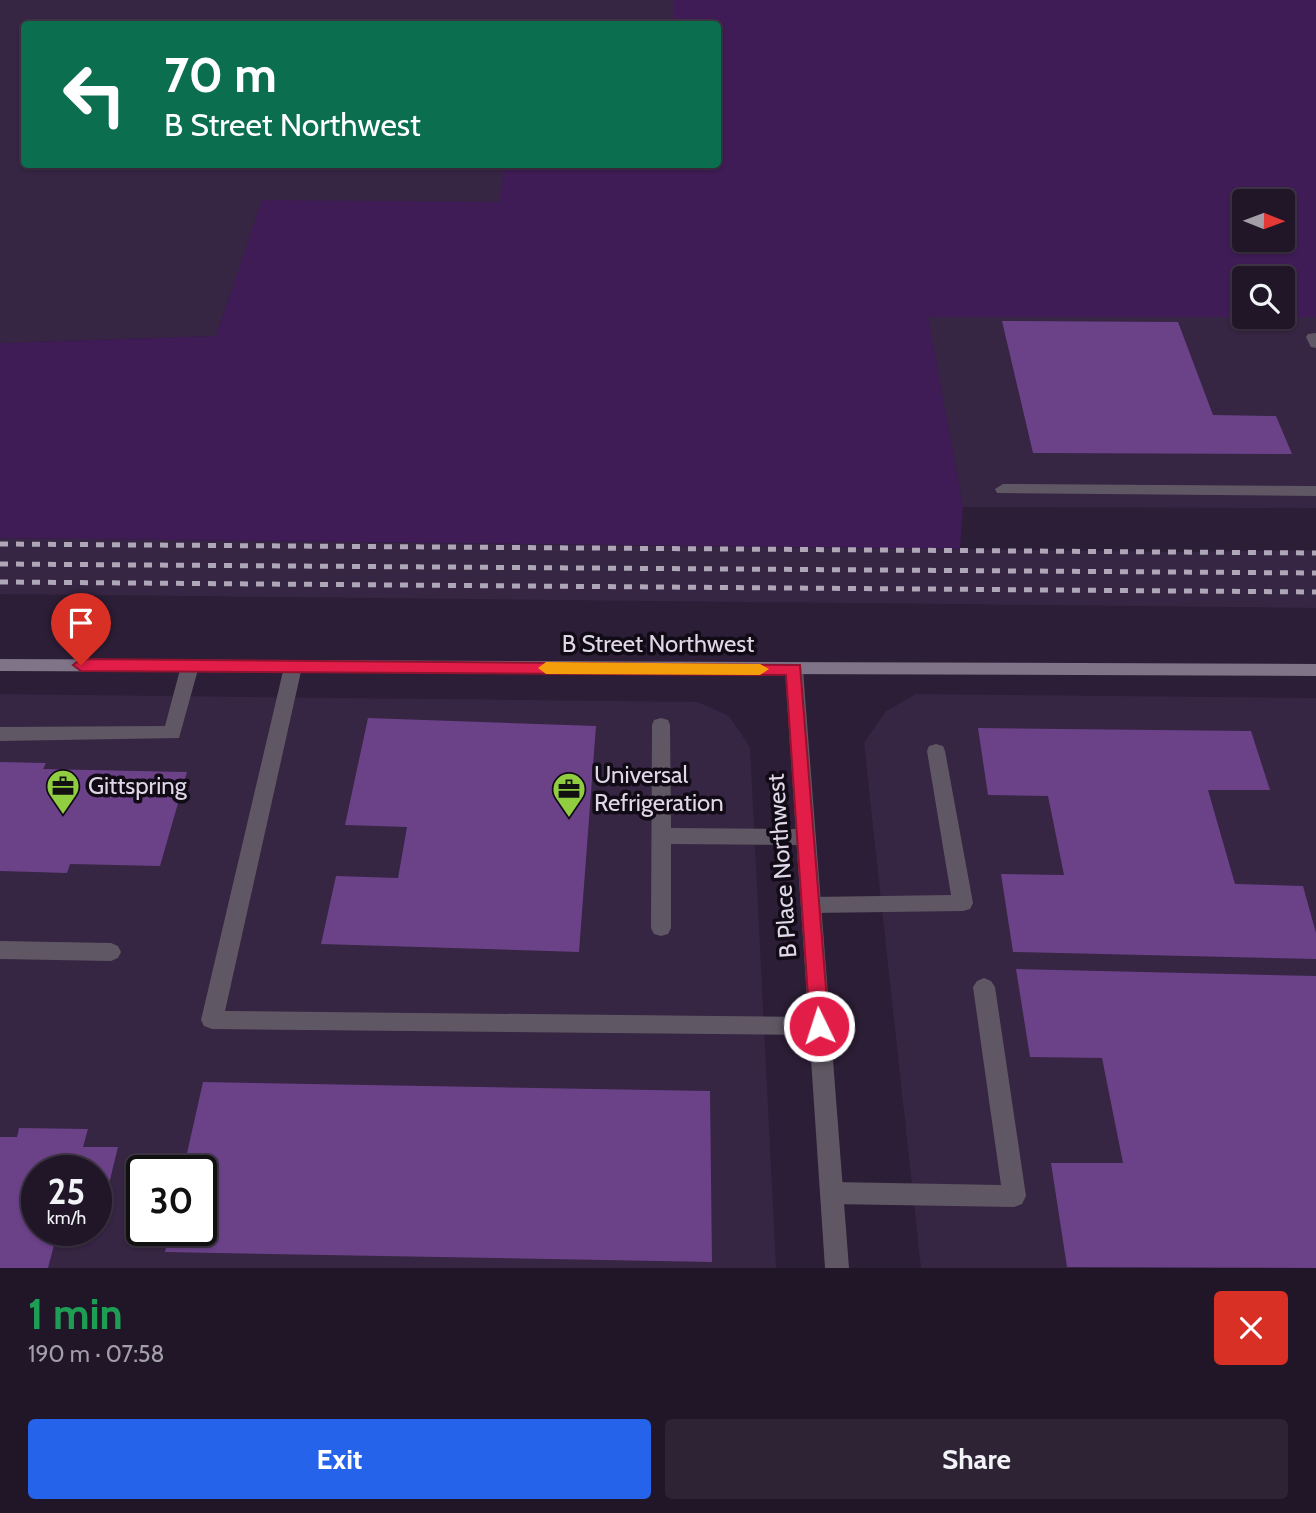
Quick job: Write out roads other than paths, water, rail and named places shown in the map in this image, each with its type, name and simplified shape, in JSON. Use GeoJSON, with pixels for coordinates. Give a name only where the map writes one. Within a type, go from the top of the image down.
{"type":"FeatureCollection","features":[{"type":"Feature","properties":{"kind":"street"},"geometry":{"type":"LineString","coordinates":[[1003,489],[1316,491]]}},
{"type":"Feature","properties":{"kind":"street","name":"B Street Northwest"},"geometry":{"type":"LineString","coordinates":[[0,665],[1316,670]]}},
{"type":"Feature","properties":{"kind":"street"},"geometry":{"type":"LineString","coordinates":[[0,734],[172,733],[190,666]]}},
{"type":"Feature","properties":{"kind":"street"},"geometry":{"type":"LineString","coordinates":[[293,667],[212,1020],[819,1026]]}},
{"type":"Feature","properties":{"kind":"street","name":"B Place Northwest"},"geometry":{"type":"LineString","coordinates":[[794,670],[836,1268]]}},
{"type":"Feature","properties":{"kind":"street"},"geometry":{"type":"LineString","coordinates":[[661,725],[661,928]]}},
{"type":"Feature","properties":{"kind":"street"},"geometry":{"type":"LineString","coordinates":[[811,905],[963,902],[936,751]]}},
{"type":"Feature","properties":{"kind":"street"},"geometry":{"type":"LineString","coordinates":[[661,836],[806,837]]}},
{"type":"Feature","properties":{"kind":"street"},"geometry":{"type":"LineString","coordinates":[[0,950],[111,952]]}},
{"type":"Feature","properties":{"kind":"street"},"geometry":{"type":"LineString","coordinates":[[832,1194],[1014,1196],[984,986]]}},
{"type":"Feature","properties":{"kind":"railway"},"geometry":{"type":"LineString","coordinates":[[0,544],[1316,553]]}},
{"type":"Feature","properties":{"kind":"railway"},"geometry":{"type":"LineString","coordinates":[[0,564],[1316,573]]}},
{"type":"Feature","properties":{"kind":"railway"},"geometry":{"type":"LineString","coordinates":[[0,582],[1316,592]]}},
{"type":"Feature","properties":{"kind":"place","name":"Gittspring"},"geometry":{"type":"Point","coordinates":[63,816]}},
{"type":"Feature","properties":{"kind":"place","name":"Universal Refrigeration"},"geometry":{"type":"Point","coordinates":[569,819]}}]}
